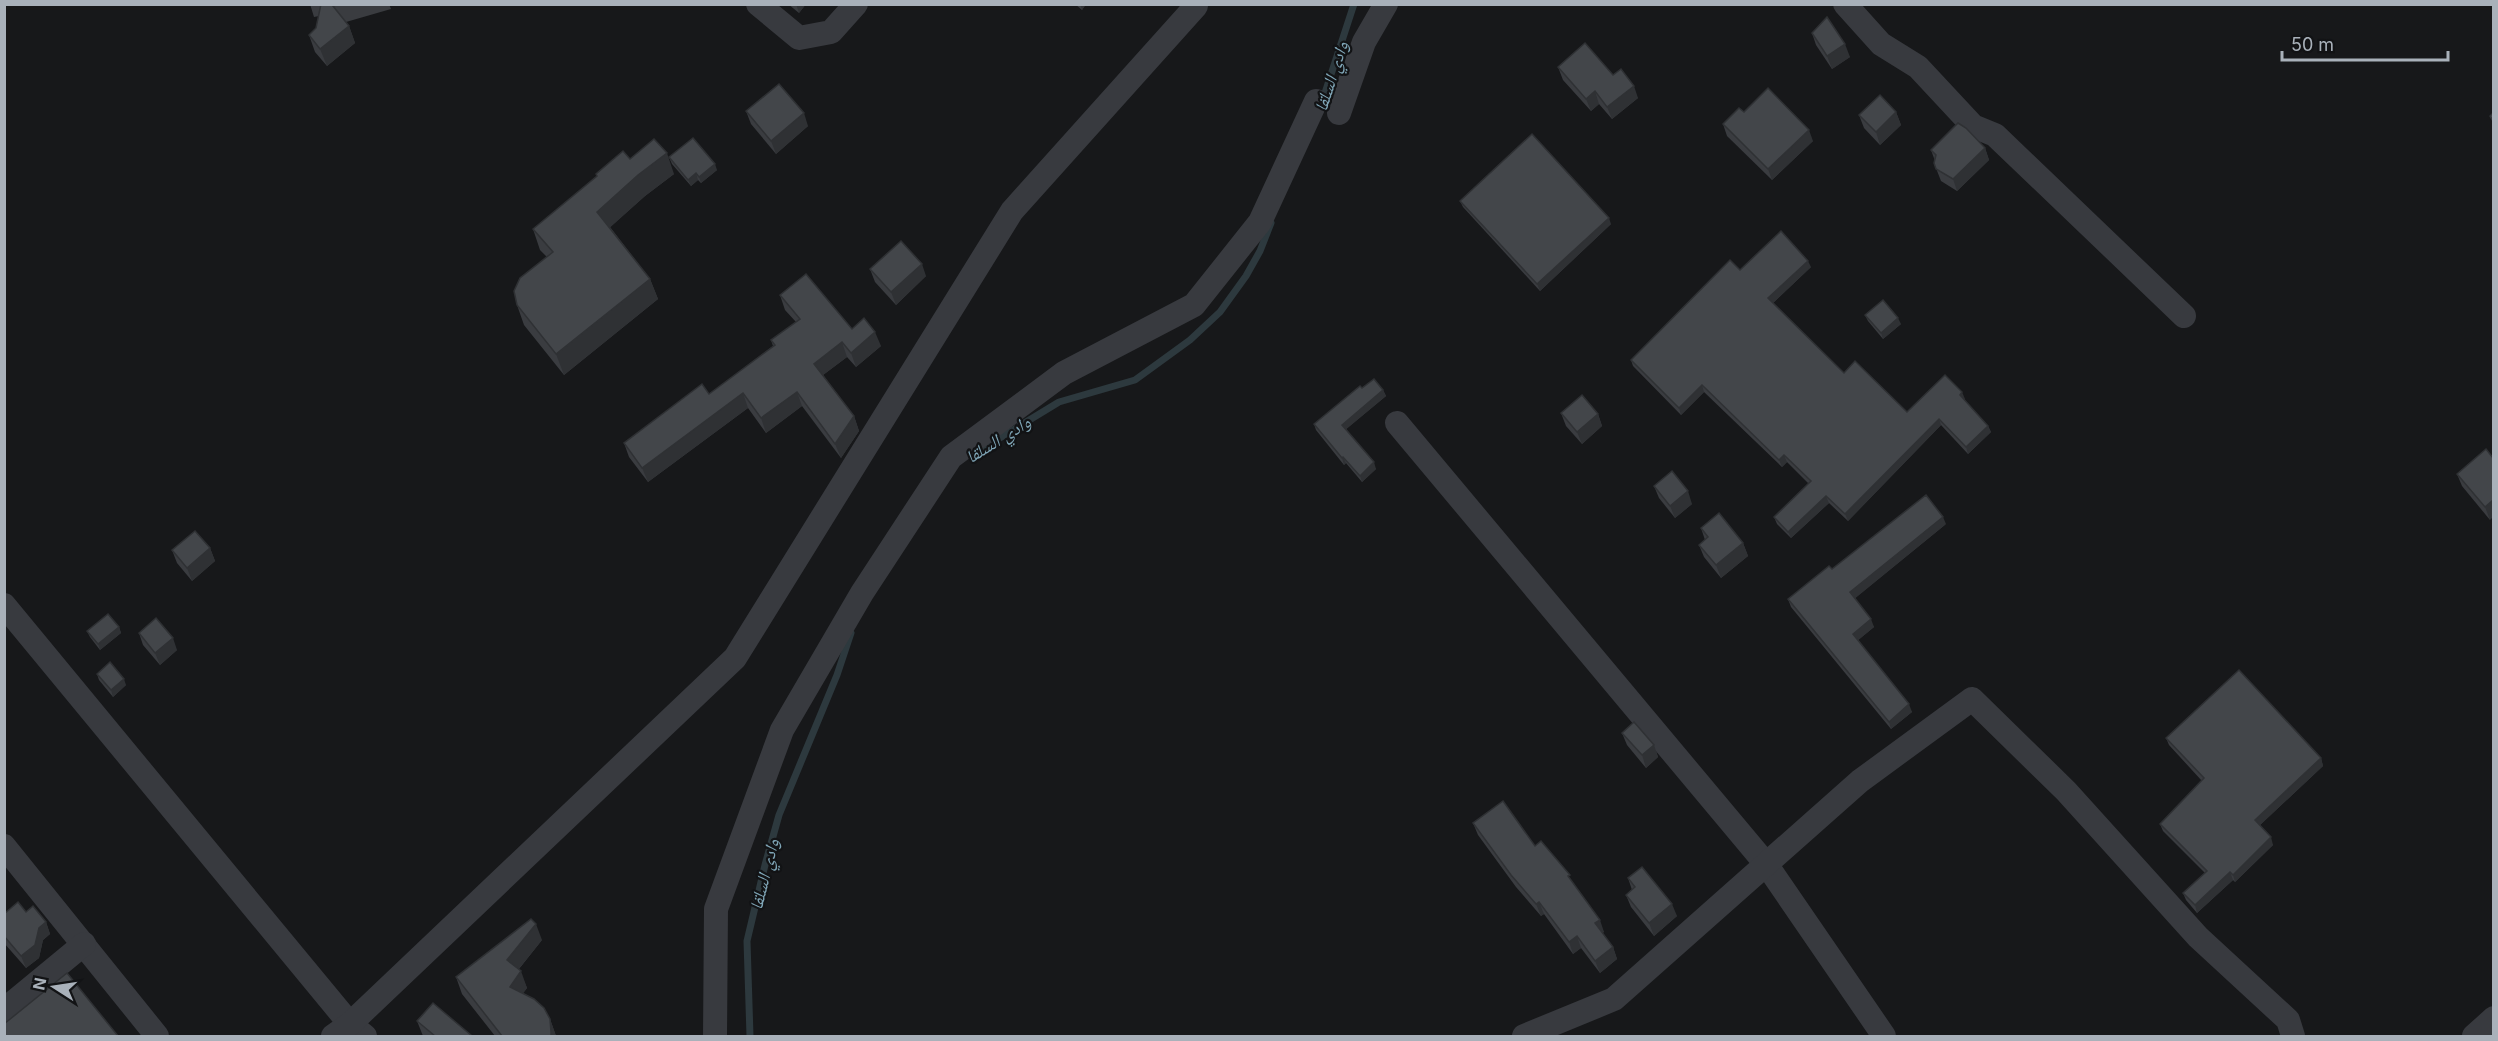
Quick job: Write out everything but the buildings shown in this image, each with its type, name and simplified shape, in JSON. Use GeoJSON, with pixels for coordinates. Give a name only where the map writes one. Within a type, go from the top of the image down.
{"type":"FeatureCollection","features":[{"type":"Feature","properties":{"kind":"street"},"geometry":{"type":"LineString","coordinates":[[758,4],[799,38],[831,32],[856,4]]}},
{"type":"Feature","properties":{"kind":"street"},"geometry":{"type":"LineString","coordinates":[[1339,113],[1364,42],[1386,4]]}},
{"type":"Feature","properties":{"kind":"street"},"geometry":{"type":"LineString","coordinates":[[1845,4],[1881,44],[1918,67],[1973,126],[1995,135],[2184,316]]}},
{"type":"Feature","properties":{"kind":"street"},"geometry":{"type":"LineString","coordinates":[[4,605],[350,1032],[602,782],[735,658],[1012,211],[1196,6]]}},
{"type":"Feature","properties":{"kind":"street"},"geometry":{"type":"LineString","coordinates":[[715,1036],[716,909],[782,730],[862,593],[951,457],[1064,373],[1194,304],[1260,222],[1316,101]]}},
{"type":"Feature","properties":{"kind":"street"},"geometry":{"type":"LineString","coordinates":[[1396,423],[1766,864],[1863,1010],[1884,1036]]}},
{"type":"Feature","properties":{"kind":"street"},"geometry":{"type":"LineString","coordinates":[[1524,1036],[1614,999],[1860,781],[1972,699],[2066,790],[2198,937],[2288,1020],[2293,1036]]}},
{"type":"Feature","properties":{"kind":"street"},"geometry":{"type":"LineString","coordinates":[[5,846],[157,1036]]}},
{"type":"Feature","properties":{"kind":"street"},"geometry":{"type":"LineString","coordinates":[[4,1010],[84,944]]}},
{"type":"Feature","properties":{"kind":"street"},"geometry":{"type":"LineString","coordinates":[[2474,1036],[2493,1018]]}},
{"type":"Feature","properties":{"kind":"waterway","name":"وادي السلقا"},"geometry":{"type":"LineString","coordinates":[[1322,102],[1354,4]]}},
{"type":"Feature","properties":{"kind":"waterway","name":"وادي السلقا"},"geometry":{"type":"LineString","coordinates":[[972,455],[1059,402],[1135,380],[1190,340],[1220,312],[1246,276],[1260,251],[1271,223]]}},
{"type":"Feature","properties":{"kind":"waterway","name":"وادي السلقا"},"geometry":{"type":"LineString","coordinates":[[750,1036],[747,941],[765,865],[779,815],[837,675],[851,633]]}}]}
